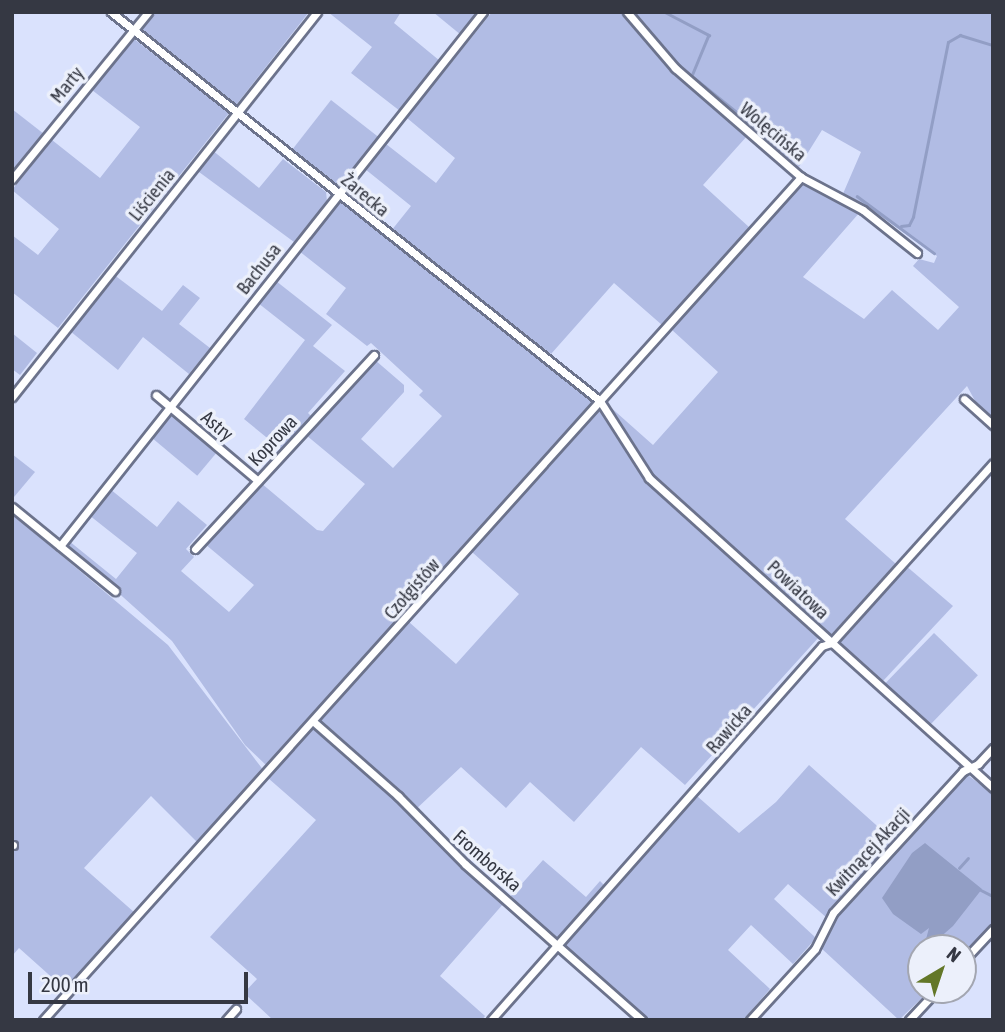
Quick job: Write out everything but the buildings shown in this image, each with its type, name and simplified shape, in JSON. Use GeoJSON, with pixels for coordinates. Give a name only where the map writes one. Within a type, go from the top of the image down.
{"type":"FeatureCollection","features":[{"type":"Feature","properties":{"kind":"street","name":"Żarecka"},"geometry":{"type":"LineString","coordinates":[[111,12],[600,401]]}},
{"type":"Feature","properties":{"kind":"street","name":"Marty"},"geometry":{"type":"LineString","coordinates":[[12,179],[148,12]]}},
{"type":"Feature","properties":{"kind":"street","name":"Liścienia"},"geometry":{"type":"LineString","coordinates":[[12,397],[317,12]]}},
{"type":"Feature","properties":{"kind":"street","name":"Bachusa"},"geometry":{"type":"LineString","coordinates":[[60,546],[483,12]]}},
{"type":"Feature","properties":{"kind":"street","name":"Wolęcińska"},"geometry":{"type":"LineString","coordinates":[[628,12],[675,68],[801,177],[863,210],[917,253]]}},
{"type":"Feature","properties":{"kind":"street","name":"Czołgistów"},"geometry":{"type":"LineString","coordinates":[[43,1020],[315,723],[801,177]]}},
{"type":"Feature","properties":{"kind":"street","name":"Koprowa"},"geometry":{"type":"LineString","coordinates":[[195,549],[374,355]]}},
{"type":"Feature","properties":{"kind":"street","name":"Astry"},"geometry":{"type":"LineString","coordinates":[[156,395],[258,481]]}},
{"type":"Feature","properties":{"kind":"street"},"geometry":{"type":"LineString","coordinates":[[964,399],[993,425]]}},
{"type":"Feature","properties":{"kind":"street","name":"Powiatowa"},"geometry":{"type":"LineString","coordinates":[[600,401],[649,478],[993,788]]}},
{"type":"Feature","properties":{"kind":"street","name":"Rawicka"},"geometry":{"type":"LineString","coordinates":[[491,1020],[822,646],[831,643],[993,463]]}},
{"type":"Feature","properties":{"kind":"street"},"geometry":{"type":"LineString","coordinates":[[12,507],[115,590]]}},
{"type":"Feature","properties":{"kind":"street","name":"Fromborska"},"geometry":{"type":"LineString","coordinates":[[315,723],[378,777],[465,864],[558,943],[642,1020]]}},
{"type":"Feature","properties":{"kind":"street","name":"Kwitnącej Akacji"},"geometry":{"type":"LineString","coordinates":[[750,1020],[815,949],[833,912],[970,767],[993,748]]}},
{"type":"Feature","properties":{"kind":"street"},"geometry":{"type":"LineString","coordinates":[[977,946],[993,929]]}},
{"type":"Feature","properties":{"kind":"street"},"geometry":{"type":"LineString","coordinates":[[909,1020],[924,1004]]}},
{"type":"Feature","properties":{"kind":"street"},"geometry":{"type":"LineString","coordinates":[[226,1020],[236,1009]]}},
{"type":"Feature","properties":{"kind":"shaded area"},"geometry":{"type":"Polygon","coordinates":[[[154,12],[309,12],[236,105],[139,30],[154,12]]]}},
{"type":"Feature","properties":{"kind":"shaded area"},"geometry":{"type":"Polygon","coordinates":[[[328,12],[401,12],[394,23],[440,61],[400,111],[351,73],[372,47],[328,12]]]}},
{"type":"Feature","properties":{"kind":"shaded area"},"geometry":{"type":"Polygon","coordinates":[[[433,12],[480,12],[461,35],[433,12]]]}},
{"type":"Feature","properties":{"kind":"shaded area"},"geometry":{"type":"Polygon","coordinates":[[[492,12],[623,12],[689,87],[748,135],[703,185],[750,228],[662,325],[614,283],[551,354],[391,231],[411,206],[365,169],[386,144],[436,183],[455,158],[407,118],[492,12]]]}},
{"type":"Feature","properties":{"kind":"shaded area"},"geometry":{"type":"Polygon","coordinates":[[[630,12],[993,12],[993,422],[980,410],[967,386],[845,519],[896,564],[829,637],[650,476],[608,405],[653,445],[718,372],[671,329],[803,182],[860,212],[803,277],[864,319],[892,290],[938,330],[959,307],[913,266],[919,259],[934,263],[937,256],[869,208],[842,196],[861,152],[822,130],[799,167],[689,78],[630,12]]]}},
{"type":"Feature","properties":{"kind":"shaded area"},"geometry":{"type":"Polygon","coordinates":[[[133,38],[229,113],[58,328],[12,292],[12,235],[38,255],[59,229],[12,190],[52,140],[100,178],[140,127],[92,90],[133,38]]]}},
{"type":"Feature","properties":{"kind":"shaded area"},"geometry":{"type":"Polygon","coordinates":[[[331,100],[379,138],[339,189],[291,151],[331,100]]]}},
{"type":"Feature","properties":{"kind":"shaded area"},"geometry":{"type":"Polygon","coordinates":[[[12,109],[44,134],[12,173],[12,109]]]}},
{"type":"Feature","properties":{"kind":"shaded area"},"geometry":{"type":"Polygon","coordinates":[[[212,150],[259,188],[283,159],[326,192],[327,201],[294,242],[195,169],[212,150]]]}},
{"type":"Feature","properties":{"kind":"shaded area"},"geometry":{"type":"Polygon","coordinates":[[[339,201],[594,401],[267,766],[245,745],[172,641],[65,545],[69,541],[116,579],[137,553],[89,515],[110,489],[157,527],[178,501],[207,525],[186,549],[194,557],[181,571],[229,612],[254,585],[205,544],[261,483],[317,530],[323,531],[365,484],[306,435],[375,360],[404,385],[404,392],[361,439],[393,468],[442,416],[419,395],[423,391],[371,343],[367,346],[326,314],[346,288],[299,251],[339,201]]]}},
{"type":"Feature","properties":{"kind":"shaded area"},"geometry":{"type":"Polygon","coordinates":[[[113,274],[162,311],[183,285],[200,298],[179,324],[210,348],[189,374],[143,337],[118,370],[70,331],[113,274]]]}},
{"type":"Feature","properties":{"kind":"shaded area"},"geometry":{"type":"Polygon","coordinates":[[[276,281],[332,325],[313,346],[345,371],[308,413],[313,418],[282,450],[244,419],[305,340],[258,303],[276,281]]]}},
{"type":"Feature","properties":{"kind":"shaded area"},"geometry":{"type":"Polygon","coordinates":[[[12,333],[37,353],[20,375],[12,369],[12,333]]]}},
{"type":"Feature","properties":{"kind":"shaded area"},"geometry":{"type":"Polygon","coordinates":[[[601,409],[656,489],[819,637],[685,785],[641,747],[574,822],[530,782],[506,808],[461,767],[414,811],[319,723],[409,622],[456,664],[519,594],[472,552],[601,409]]]}},
{"type":"Feature","properties":{"kind":"shaded area"},"geometry":{"type":"Polygon","coordinates":[[[169,413],[216,453],[197,476],[150,436],[169,413]]]}},
{"type":"Feature","properties":{"kind":"shaded area"},"geometry":{"type":"Polygon","coordinates":[[[12,454],[35,472],[14,497],[12,496],[12,454]]]}},
{"type":"Feature","properties":{"kind":"shaded area"},"geometry":{"type":"Polygon","coordinates":[[[12,514],[168,645],[264,771],[198,843],[151,796],[84,868],[135,913],[66,990],[19,948],[12,956],[12,849],[18,843],[12,838],[12,514]]]}},
{"type":"Feature","properties":{"kind":"shaded area"},"geometry":{"type":"Polygon","coordinates":[[[905,565],[953,606],[883,681],[841,644],[840,636],[905,565]]]}},
{"type":"Feature","properties":{"kind":"shaded area"},"geometry":{"type":"Polygon","coordinates":[[[934,633],[978,675],[929,726],[885,683],[934,633]]]}},
{"type":"Feature","properties":{"kind":"shaded area"},"geometry":{"type":"Polygon","coordinates":[[[316,725],[504,903],[440,976],[485,1016],[482,1020],[273,1020],[244,993],[257,979],[210,937],[316,820],[268,778],[316,725]]]}},
{"type":"Feature","properties":{"kind":"shaded area"},"geometry":{"type":"Polygon","coordinates":[[[809,765],[894,841],[827,918],[788,884],[774,899],[816,938],[793,964],[751,925],[728,950],[770,989],[743,1020],[647,1020],[565,946],[697,796],[739,833],[776,802],[809,765]]]}},
{"type":"Feature","properties":{"kind":"shaded area"},"geometry":{"type":"Polygon","coordinates":[[[965,773],[993,794],[993,922],[977,940],[977,934],[907,934],[907,1004],[916,1004],[899,1020],[821,948],[849,899],[965,773]]]}},
{"type":"Feature","properties":{"kind":"shaded area"},"geometry":{"type":"Polygon","coordinates":[[[925,843],[982,889],[944,934],[927,934],[929,928],[921,934],[893,914],[882,898],[912,853],[925,843]]]}},
{"type":"Feature","properties":{"kind":"shaded area"},"geometry":{"type":"Polygon","coordinates":[[[543,860],[586,897],[600,881],[605,886],[557,938],[510,897],[543,860]]]}},
{"type":"Feature","properties":{"kind":"waterway"},"geometry":{"type":"LineString","coordinates":[[665,12],[709,35],[692,76],[780,147]]}},
{"type":"Feature","properties":{"kind":"waterway"},"geometry":{"type":"LineString","coordinates":[[901,226],[909,225],[913,217],[948,42],[960,35],[993,45]]}},
{"type":"Feature","properties":{"kind":"waterway"},"geometry":{"type":"LineString","coordinates":[[857,196],[934,253]]}},
{"type":"Feature","properties":{"kind":"waterway"},"geometry":{"type":"LineString","coordinates":[[959,868],[968,858]]}},
{"type":"Feature","properties":{"kind":"waterway"},"geometry":{"type":"LineString","coordinates":[[981,890],[993,896]]}}]}
